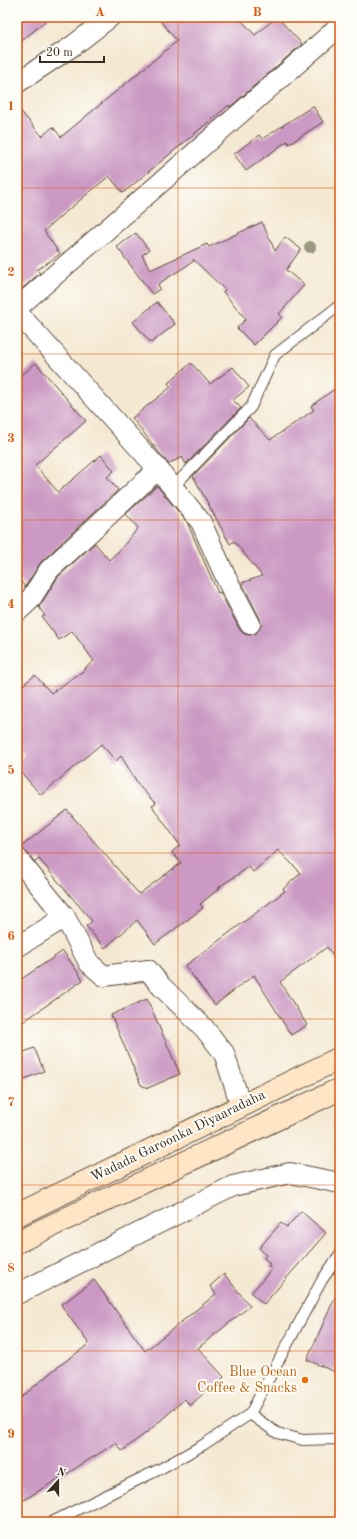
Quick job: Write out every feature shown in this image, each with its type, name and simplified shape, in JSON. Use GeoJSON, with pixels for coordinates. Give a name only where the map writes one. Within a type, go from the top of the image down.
{"type":"FeatureCollection","features":[{"type":"Feature","properties":{"kind":"main road","name":"Wadada Garoonka Diyaaradaha"},"geometry":{"type":"LineString","coordinates":[[17,1215],[340,1058]]}},
{"type":"Feature","properties":{"kind":"main road","name":"Wadada Garoonka Diyaaradaha"},"geometry":{"type":"LineString","coordinates":[[17,1242],[340,1089]]}},
{"type":"Feature","properties":{"kind":"street"},"geometry":{"type":"LineString","coordinates":[[17,83],[74,45],[110,17]]}},
{"type":"Feature","properties":{"kind":"street"},"geometry":{"type":"LineString","coordinates":[[17,308],[340,26]]}},
{"type":"Feature","properties":{"kind":"street"},"geometry":{"type":"LineString","coordinates":[[17,312],[158,469],[201,522],[227,580],[250,624]]}},
{"type":"Feature","properties":{"kind":"street"},"geometry":{"type":"LineString","coordinates":[[17,612],[30,600],[49,570],[158,469]]}},
{"type":"Feature","properties":{"kind":"street"},"geometry":{"type":"LineString","coordinates":[[17,858],[65,917],[89,963],[104,976],[148,970],[204,1028],[224,1053],[241,1106]]}},
{"type":"Feature","properties":{"kind":"street"},"geometry":{"type":"LineString","coordinates":[[17,947],[65,917]]}},
{"type":"Feature","properties":{"kind":"street"},"geometry":{"type":"LineString","coordinates":[[17,1294],[233,1186],[290,1173],[340,1183]]}},
{"type":"Feature","properties":{"kind":"lane"},"geometry":{"type":"LineString","coordinates":[[173,487],[251,407],[275,355],[340,305]]}},
{"type":"Feature","properties":{"kind":"lane"},"geometry":{"type":"LineString","coordinates":[[52,1522],[160,1469],[203,1445],[250,1414],[322,1280],[340,1254]]}},
{"type":"Feature","properties":{"kind":"lane"},"geometry":{"type":"LineString","coordinates":[[250,1414],[277,1433],[303,1440],[335,1439],[340,1441]]}},
{"type":"Feature","properties":{"kind":"building"},"geometry":{"type":"Polygon","coordinates":[[[17,17],[50,17],[17,45],[17,17]]]}},
{"type":"Feature","properties":{"kind":"building"},"geometry":{"type":"Polygon","coordinates":[[[157,17],[238,17],[255,35],[277,17],[302,44],[230,107],[229,105],[123,193],[109,176],[62,215],[44,231],[60,254],[37,270],[40,273],[17,293],[17,107],[42,136],[53,127],[61,137],[177,41],[157,17]]]}},
{"type":"Feature","properties":{"kind":"building"},"geometry":{"type":"Polygon","coordinates":[[[313,106],[323,122],[289,144],[287,141],[246,171],[234,154],[259,135],[262,139],[313,106]]]}},
{"type":"Feature","properties":{"kind":"building"},"geometry":{"type":"Polygon","coordinates":[[[262,222],[275,251],[285,237],[301,249],[286,270],[304,285],[279,314],[282,317],[254,345],[237,328],[246,319],[223,292],[225,290],[193,259],[194,261],[158,284],[160,289],[152,294],[117,247],[136,233],[149,250],[142,255],[150,270],[207,244],[209,247],[262,222]]]}},
{"type":"Feature","properties":{"kind":"building"},"geometry":{"type":"Polygon","coordinates":[[[157,302],[175,324],[151,343],[133,322],[157,302]]]}},
{"type":"Feature","properties":{"kind":"building"},"geometry":{"type":"Polygon","coordinates":[[[36,363],[86,421],[35,465],[58,492],[101,455],[114,471],[107,477],[118,490],[41,562],[25,587],[17,576],[17,379],[36,363]]]}},
{"type":"Feature","properties":{"kind":"building"},"geometry":{"type":"Polygon","coordinates":[[[191,363],[210,384],[233,367],[249,387],[233,400],[241,408],[186,464],[182,457],[168,464],[132,418],[171,387],[168,383],[191,363]]]}},
{"type":"Feature","properties":{"kind":"building"},"geometry":{"type":"Polygon","coordinates":[[[340,385],[340,966],[327,947],[280,982],[307,1025],[291,1035],[254,975],[215,1005],[185,966],[285,891],[283,889],[301,873],[278,850],[253,872],[249,867],[219,887],[220,888],[200,904],[203,908],[155,944],[137,920],[105,948],[86,926],[92,921],[39,859],[35,862],[21,847],[67,810],[139,894],[181,863],[172,852],[180,845],[152,806],[156,804],[140,787],[121,756],[116,761],[101,744],[41,795],[17,768],[17,762],[24,755],[17,747],[17,690],[35,675],[51,693],[86,669],[85,668],[94,661],[72,631],[59,640],[42,617],[45,616],[39,607],[58,577],[95,543],[109,560],[122,548],[138,528],[126,514],[157,486],[187,522],[218,593],[220,592],[240,630],[244,634],[250,635],[259,630],[261,625],[260,619],[242,583],[262,576],[234,541],[230,544],[193,476],[249,418],[270,440],[314,410],[311,406],[340,385]]]}},
{"type":"Feature","properties":{"kind":"building"},"geometry":{"type":"Polygon","coordinates":[[[63,951],[83,980],[17,1026],[17,982],[63,951]]]}},
{"type":"Feature","properties":{"kind":"building"},"geometry":{"type":"Polygon","coordinates":[[[147,999],[180,1074],[148,1088],[141,1085],[111,1015],[147,999]]]}},
{"type":"Feature","properties":{"kind":"building"},"geometry":{"type":"Polygon","coordinates":[[[34,1048],[44,1071],[17,1082],[17,1055],[34,1048]]]}},
{"type":"Feature","properties":{"kind":"building"},"geometry":{"type":"Polygon","coordinates":[[[301,1211],[326,1233],[264,1304],[251,1293],[272,1269],[268,1266],[270,1264],[264,1258],[266,1255],[259,1248],[281,1223],[287,1227],[301,1211]]]}},
{"type":"Feature","properties":{"kind":"building"},"geometry":{"type":"Polygon","coordinates":[[[224,1274],[250,1306],[198,1348],[224,1377],[211,1390],[209,1388],[190,1406],[185,1399],[151,1429],[122,1451],[116,1443],[24,1500],[17,1489],[17,1401],[55,1369],[89,1344],[61,1305],[94,1280],[145,1351],[216,1294],[210,1286],[224,1274]]]}},
{"type":"Feature","properties":{"kind":"building"},"geometry":{"type":"Polygon","coordinates":[[[340,1286],[340,1374],[307,1360],[340,1286]]]}},
{"type":"Feature","properties":{"kind":"place","name":"Blue Ocean Coffee & Snacks"},"geometry":{"type":"Point","coordinates":[305,1380]}}]}
